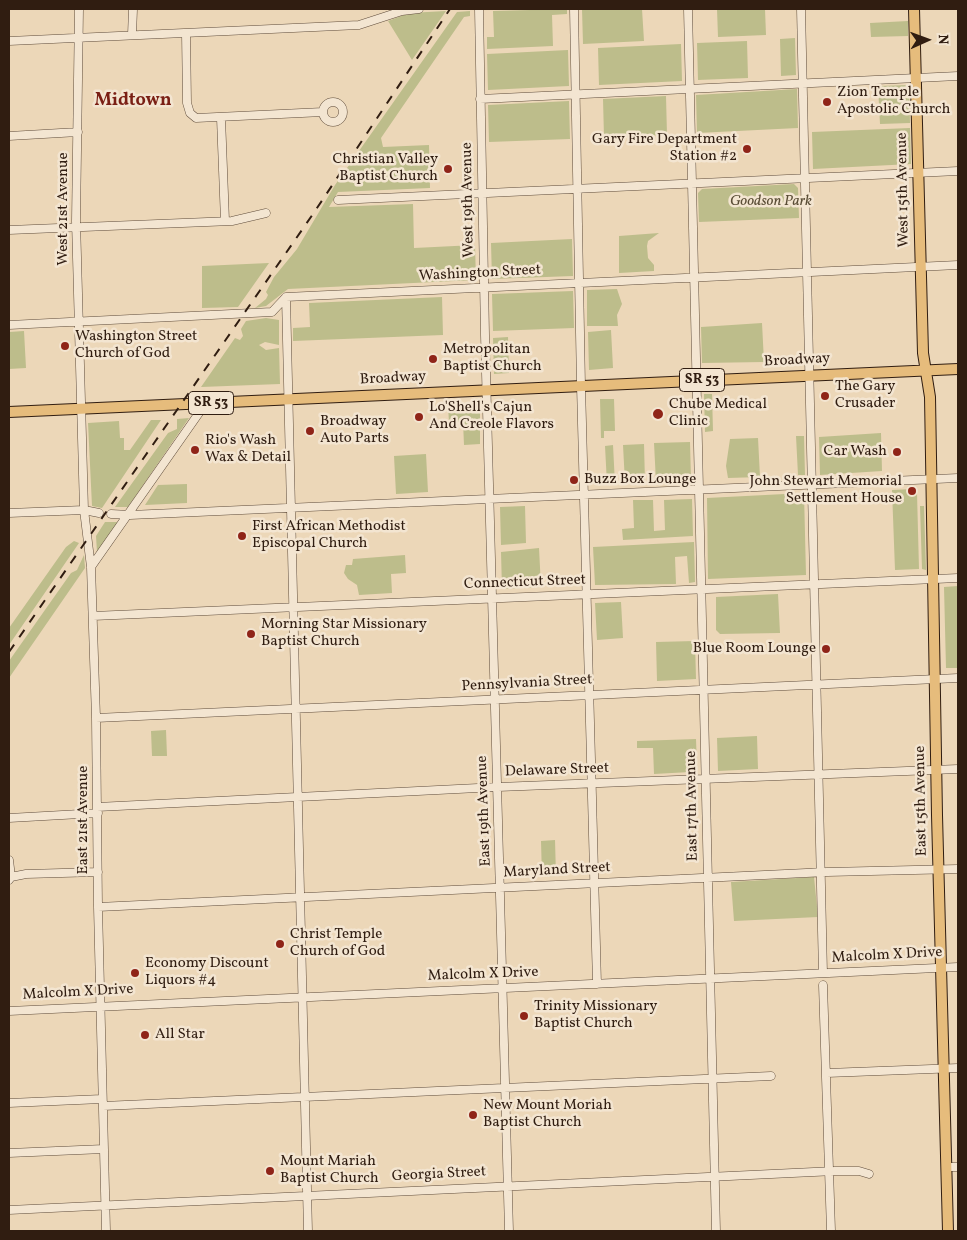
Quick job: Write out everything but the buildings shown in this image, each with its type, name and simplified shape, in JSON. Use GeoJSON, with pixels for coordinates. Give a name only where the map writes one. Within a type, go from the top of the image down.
{"type":"FeatureCollection","features":[{"type":"Feature","properties":{"kind":"main road","name":"West 15th Avenue"},"geometry":{"type":"LineString","coordinates":[[914,9],[923,353],[927,370]]}},
{"type":"Feature","properties":{"kind":"main road","name":"Broadway"},"geometry":{"type":"LineString","coordinates":[[9,412],[958,368]]}},
{"type":"Feature","properties":{"kind":"main road","name":"East 15th Avenue"},"geometry":{"type":"LineString","coordinates":[[927,370],[930,397],[936,770],[948,1231]]}},
{"type":"Feature","properties":{"kind":"street","name":"West 21st Avenue"},"geometry":{"type":"LineString","coordinates":[[79,9],[77,227],[81,408]]}},
{"type":"Feature","properties":{"kind":"street"},"geometry":{"type":"LineString","coordinates":[[132,35],[133,9]]}},
{"type":"Feature","properties":{"kind":"street"},"geometry":{"type":"LineString","coordinates":[[382,9],[387,17]]}},
{"type":"Feature","properties":{"kind":"street"},"geometry":{"type":"LineString","coordinates":[[9,41],[358,25],[419,9]]}},
{"type":"Feature","properties":{"kind":"street","name":"West 19th Avenue"},"geometry":{"type":"LineString","coordinates":[[479,9],[486,390]]}},
{"type":"Feature","properties":{"kind":"street"},"geometry":{"type":"LineString","coordinates":[[574,9],[581,283],[581,386],[597,984]]}},
{"type":"Feature","properties":{"kind":"street","name":"East 17th Avenue"},"geometry":{"type":"LineString","coordinates":[[688,9],[716,1231]]}},
{"type":"Feature","properties":{"kind":"street"},"geometry":{"type":"LineString","coordinates":[[801,9],[823,973]]}},
{"type":"Feature","properties":{"kind":"street"},"geometry":{"type":"LineString","coordinates":[[186,33],[187,103],[190,113],[201,119],[323,112]]}},
{"type":"Feature","properties":{"kind":"street"},"geometry":{"type":"LineString","coordinates":[[480,99],[958,76]]}},
{"type":"Feature","properties":{"kind":"street"},"geometry":{"type":"LineString","coordinates":[[220,118],[225,221]]}},
{"type":"Feature","properties":{"kind":"street"},"geometry":{"type":"LineString","coordinates":[[9,136],[78,132]]}},
{"type":"Feature","properties":{"kind":"street"},"geometry":{"type":"LineString","coordinates":[[338,200],[958,171]]}},
{"type":"Feature","properties":{"kind":"street"},"geometry":{"type":"LineString","coordinates":[[9,230],[225,221],[266,213]]}},
{"type":"Feature","properties":{"kind":"street","name":"Washington Street"},"geometry":{"type":"LineString","coordinates":[[286,297],[958,265]]}},
{"type":"Feature","properties":{"kind":"street"},"geometry":{"type":"LineString","coordinates":[[9,325],[272,312],[286,297]]}},
{"type":"Feature","properties":{"kind":"street"},"geometry":{"type":"LineString","coordinates":[[286,297],[308,1231]]}},
{"type":"Feature","properties":{"kind":"street","name":"East 19th Avenue"},"geometry":{"type":"LineString","coordinates":[[486,390],[504,988],[509,1231]]}},
{"type":"Feature","properties":{"kind":"street"},"geometry":{"type":"LineString","coordinates":[[91,567],[130,515],[206,403]]}},
{"type":"Feature","properties":{"kind":"street","name":"East 21st Avenue"},"geometry":{"type":"LineString","coordinates":[[81,408],[84,510],[91,567],[93,616],[106,1231]]}},
{"type":"Feature","properties":{"kind":"street"},"geometry":{"type":"LineString","coordinates":[[111,514],[130,515],[958,478]]}},
{"type":"Feature","properties":{"kind":"street"},"geometry":{"type":"LineString","coordinates":[[9,513],[84,510],[99,513]]}},
{"type":"Feature","properties":{"kind":"street","name":"Connecticut Street"},"geometry":{"type":"LineString","coordinates":[[93,616],[958,578]]}},
{"type":"Feature","properties":{"kind":"street","name":"Pennsylvania Street"},"geometry":{"type":"LineString","coordinates":[[96,718],[958,678]]}},
{"type":"Feature","properties":{"kind":"street","name":"Delaware Street"},"geometry":{"type":"LineString","coordinates":[[9,818],[98,810],[297,797],[958,769]]}},
{"type":"Feature","properties":{"kind":"street"},"geometry":{"type":"LineString","coordinates":[[9,860],[10,879],[26,874],[98,872]]}},
{"type":"Feature","properties":{"kind":"street","name":"Maryland Street"},"geometry":{"type":"LineString","coordinates":[[98,907],[820,873],[958,869]]}},
{"type":"Feature","properties":{"kind":"street","name":"Malcolm X Drive"},"geometry":{"type":"LineString","coordinates":[[9,1010],[958,967]]}},
{"type":"Feature","properties":{"kind":"street"},"geometry":{"type":"LineString","coordinates":[[823,985],[831,1231]]}},
{"type":"Feature","properties":{"kind":"street"},"geometry":{"type":"LineString","coordinates":[[827,1073],[958,1068]]}},
{"type":"Feature","properties":{"kind":"street"},"geometry":{"type":"LineString","coordinates":[[9,1104],[304,1098],[713,1077],[771,1076]]}},
{"type":"Feature","properties":{"kind":"street"},"geometry":{"type":"LineString","coordinates":[[9,1153],[104,1149]]}},
{"type":"Feature","properties":{"kind":"street"},"geometry":{"type":"LineString","coordinates":[[946,1167],[958,1166]]}},
{"type":"Feature","properties":{"kind":"street","name":"Georgia Street"},"geometry":{"type":"LineString","coordinates":[[9,1210],[829,1172],[860,1171],[869,1174]]}},
{"type":"Feature","properties":{"kind":"green space"},"geometry":{"type":"Polygon","coordinates":[[[567,9],[567,14],[552,15],[553,46],[487,49],[487,37],[494,37],[493,11],[567,9]]]}},
{"type":"Feature","properties":{"kind":"green space"},"geometry":{"type":"Polygon","coordinates":[[[582,9],[642,9],[644,41],[583,44],[582,9]]]}},
{"type":"Feature","properties":{"kind":"green space"},"geometry":{"type":"Polygon","coordinates":[[[717,9],[765,9],[766,35],[718,37],[717,9]]]}},
{"type":"Feature","properties":{"kind":"green space"},"geometry":{"type":"Polygon","coordinates":[[[446,11],[412,60],[388,21],[409,13],[446,11]]]}},
{"type":"Feature","properties":{"kind":"green space"},"geometry":{"type":"Polygon","coordinates":[[[470,11],[470,16],[464,17],[381,138],[383,147],[429,145],[430,188],[338,192],[329,207],[413,204],[414,248],[475,245],[476,280],[288,289],[266,306],[255,308],[266,299],[268,295],[266,292],[274,277],[297,249],[335,185],[457,12],[470,11]]]}},
{"type":"Feature","properties":{"kind":"green space"},"geometry":{"type":"Polygon","coordinates":[[[908,21],[908,36],[871,37],[870,23],[908,21]]]}},
{"type":"Feature","properties":{"kind":"green space"},"geometry":{"type":"Polygon","coordinates":[[[795,38],[796,75],[781,76],[780,39],[795,38]]]}},
{"type":"Feature","properties":{"kind":"green space"},"geometry":{"type":"Polygon","coordinates":[[[747,41],[748,78],[698,80],[697,43],[747,41]]]}},
{"type":"Feature","properties":{"kind":"green space"},"geometry":{"type":"Polygon","coordinates":[[[681,44],[682,81],[599,85],[598,48],[681,44]]]}},
{"type":"Feature","properties":{"kind":"green space"},"geometry":{"type":"Polygon","coordinates":[[[568,50],[569,86],[488,90],[487,54],[568,50]]]}},
{"type":"Feature","properties":{"kind":"green space"},"geometry":{"type":"Polygon","coordinates":[[[909,85],[910,123],[880,124],[878,86],[909,85]]]}},
{"type":"Feature","properties":{"kind":"green space"},"geometry":{"type":"Polygon","coordinates":[[[797,89],[798,128],[697,133],[696,95],[797,89]]]}},
{"type":"Feature","properties":{"kind":"green space"},"geometry":{"type":"Polygon","coordinates":[[[666,96],[667,135],[604,137],[603,99],[666,96]]]}},
{"type":"Feature","properties":{"kind":"green space"},"geometry":{"type":"Polygon","coordinates":[[[569,101],[570,139],[489,142],[488,105],[569,101]]]}},
{"type":"Feature","properties":{"kind":"green space"},"geometry":{"type":"Polygon","coordinates":[[[910,128],[911,164],[813,169],[812,132],[910,128]]]}},
{"type":"Feature","properties":{"kind":"green space","name":"Goodson Park"},"geometry":{"type":"Polygon","coordinates":[[[794,184],[798,188],[799,218],[699,222],[698,193],[702,189],[794,184]]]}},
{"type":"Feature","properties":{"kind":"green space"},"geometry":{"type":"Polygon","coordinates":[[[659,233],[648,241],[647,246],[648,258],[654,265],[654,271],[619,273],[619,236],[659,233]]]}},
{"type":"Feature","properties":{"kind":"green space"},"geometry":{"type":"Polygon","coordinates":[[[572,239],[573,276],[492,279],[491,243],[572,239]]]}},
{"type":"Feature","properties":{"kind":"green space"},"geometry":{"type":"Polygon","coordinates":[[[269,263],[238,307],[202,308],[202,266],[269,263]]]}},
{"type":"Feature","properties":{"kind":"green space"},"geometry":{"type":"Polygon","coordinates":[[[617,289],[622,304],[617,315],[618,326],[587,326],[587,290],[617,289]]]}},
{"type":"Feature","properties":{"kind":"green space"},"geometry":{"type":"Polygon","coordinates":[[[573,291],[574,328],[493,331],[492,294],[573,291]]]}},
{"type":"Feature","properties":{"kind":"green space"},"geometry":{"type":"Polygon","coordinates":[[[442,297],[443,335],[293,341],[293,328],[310,327],[309,303],[442,297]]]}},
{"type":"Feature","properties":{"kind":"green space"},"geometry":{"type":"Polygon","coordinates":[[[266,318],[279,320],[279,345],[265,342],[259,345],[266,350],[279,348],[280,384],[201,387],[235,338],[240,340],[243,336],[241,329],[246,321],[266,318]]]}},
{"type":"Feature","properties":{"kind":"green space"},"geometry":{"type":"Polygon","coordinates":[[[762,323],[764,362],[702,363],[701,327],[762,323]]]}},
{"type":"Feature","properties":{"kind":"green space"},"geometry":{"type":"Polygon","coordinates":[[[611,330],[613,368],[589,370],[588,332],[611,330]]]}},
{"type":"Feature","properties":{"kind":"green space"},"geometry":{"type":"Polygon","coordinates":[[[24,331],[26,368],[9,369],[9,332],[24,331]]]}},
{"type":"Feature","properties":{"kind":"green space"},"geometry":{"type":"Polygon","coordinates":[[[508,337],[509,373],[494,374],[493,338],[508,337]]]}},
{"type":"Feature","properties":{"kind":"green space"},"geometry":{"type":"Polygon","coordinates":[[[704,394],[712,394],[713,431],[705,432],[704,394]]]}},
{"type":"Feature","properties":{"kind":"green space"},"geometry":{"type":"Polygon","coordinates":[[[600,399],[614,399],[615,431],[604,431],[604,438],[601,438],[600,399]]]}},
{"type":"Feature","properties":{"kind":"green space"},"geometry":{"type":"Polygon","coordinates":[[[480,405],[480,444],[464,445],[463,422],[449,422],[448,406],[480,405]]]}},
{"type":"Feature","properties":{"kind":"green space"},"geometry":{"type":"Polygon","coordinates":[[[189,418],[128,507],[115,507],[168,433],[177,429],[177,419],[189,418]]]}},
{"type":"Feature","properties":{"kind":"green space"},"geometry":{"type":"Polygon","coordinates":[[[151,420],[161,420],[102,508],[92,506],[88,423],[119,421],[120,438],[124,438],[124,450],[130,450],[151,420]]]}},
{"type":"Feature","properties":{"kind":"green space"},"geometry":{"type":"Polygon","coordinates":[[[881,433],[882,471],[820,475],[819,437],[881,433]]]}},
{"type":"Feature","properties":{"kind":"green space"},"geometry":{"type":"Polygon","coordinates":[[[796,436],[804,436],[805,475],[798,475],[796,436]]]}},
{"type":"Feature","properties":{"kind":"green space"},"geometry":{"type":"Polygon","coordinates":[[[758,438],[760,477],[728,478],[726,466],[730,439],[758,438]]]}},
{"type":"Feature","properties":{"kind":"green space"},"geometry":{"type":"Polygon","coordinates":[[[690,442],[691,480],[656,482],[654,443],[690,442]]]}},
{"type":"Feature","properties":{"kind":"green space"},"geometry":{"type":"Polygon","coordinates":[[[644,444],[645,482],[625,483],[623,445],[644,444]]]}},
{"type":"Feature","properties":{"kind":"green space"},"geometry":{"type":"Polygon","coordinates":[[[613,445],[615,484],[607,484],[605,446],[613,445]]]}},
{"type":"Feature","properties":{"kind":"green space"},"geometry":{"type":"Polygon","coordinates":[[[426,454],[428,492],[396,494],[394,456],[426,454]]]}},
{"type":"Feature","properties":{"kind":"green space"},"geometry":{"type":"Polygon","coordinates":[[[187,484],[187,503],[145,505],[158,485],[187,484]]]}},
{"type":"Feature","properties":{"kind":"green space"},"geometry":{"type":"Polygon","coordinates":[[[913,489],[917,493],[919,569],[895,570],[892,490],[913,489]]]}},
{"type":"Feature","properties":{"kind":"green space"},"geometry":{"type":"Polygon","coordinates":[[[804,493],[806,575],[708,579],[707,498],[804,493]]]}},
{"type":"Feature","properties":{"kind":"green space"},"geometry":{"type":"Polygon","coordinates":[[[692,499],[693,536],[623,540],[622,529],[634,528],[633,500],[653,500],[654,531],[665,530],[664,500],[692,499]]]}},
{"type":"Feature","properties":{"kind":"green space"},"geometry":{"type":"Polygon","coordinates":[[[525,506],[526,543],[501,545],[500,507],[525,506]]]}},
{"type":"Feature","properties":{"kind":"green space"},"geometry":{"type":"Polygon","coordinates":[[[920,506],[924,506],[926,570],[922,569],[920,506]]]}},
{"type":"Feature","properties":{"kind":"green space"},"geometry":{"type":"Polygon","coordinates":[[[105,522],[118,522],[97,552],[96,536],[105,522]]]}},
{"type":"Feature","properties":{"kind":"green space"},"geometry":{"type":"Polygon","coordinates":[[[74,541],[79,543],[9,645],[9,628],[66,547],[74,541]]]}},
{"type":"Feature","properties":{"kind":"green space"},"geometry":{"type":"Polygon","coordinates":[[[694,542],[695,582],[689,583],[687,556],[675,557],[676,584],[595,585],[593,547],[694,542]]]}},
{"type":"Feature","properties":{"kind":"green space"},"geometry":{"type":"Polygon","coordinates":[[[539,548],[541,587],[502,589],[501,552],[539,548]]]}},
{"type":"Feature","properties":{"kind":"green space"},"geometry":{"type":"Polygon","coordinates":[[[84,555],[85,568],[9,678],[9,661],[71,573],[77,570],[84,555]]]}},
{"type":"Feature","properties":{"kind":"green space"},"geometry":{"type":"Polygon","coordinates":[[[405,555],[406,573],[391,574],[392,593],[359,595],[357,585],[348,579],[344,573],[346,565],[352,565],[353,559],[405,555]]]}},
{"type":"Feature","properties":{"kind":"green space"},"geometry":{"type":"Polygon","coordinates":[[[958,586],[958,668],[946,668],[944,587],[958,586]]]}},
{"type":"Feature","properties":{"kind":"green space"},"geometry":{"type":"Polygon","coordinates":[[[778,594],[780,633],[720,634],[716,630],[716,597],[778,594]]]}},
{"type":"Feature","properties":{"kind":"green space"},"geometry":{"type":"Polygon","coordinates":[[[621,602],[623,638],[597,640],[595,603],[621,602]]]}},
{"type":"Feature","properties":{"kind":"green space"},"geometry":{"type":"Polygon","coordinates":[[[695,641],[696,679],[657,681],[656,642],[695,641]]]}},
{"type":"Feature","properties":{"kind":"green space"},"geometry":{"type":"Polygon","coordinates":[[[166,730],[167,756],[152,756],[151,731],[166,730]]]}},
{"type":"Feature","properties":{"kind":"green space"},"geometry":{"type":"Polygon","coordinates":[[[757,736],[758,769],[718,771],[717,738],[757,736]]]}},
{"type":"Feature","properties":{"kind":"green space"},"geometry":{"type":"Polygon","coordinates":[[[696,739],[697,767],[693,768],[690,772],[654,774],[653,748],[637,748],[637,741],[696,739]]]}},
{"type":"Feature","properties":{"kind":"green space"},"geometry":{"type":"Polygon","coordinates":[[[555,840],[556,876],[542,877],[541,841],[555,840]]]}},
{"type":"Feature","properties":{"kind":"green space"},"geometry":{"type":"Polygon","coordinates":[[[814,877],[818,917],[734,921],[731,882],[814,877]]]}},
{"type":"Feature","properties":{"kind":"railway"},"geometry":{"type":"LineString","coordinates":[[9,652],[313,214],[450,9]]}},
{"type":"Feature","properties":{"kind":"place","name":"Zion Temple Apostolic Church"},"geometry":{"type":"Point","coordinates":[827,102]}},
{"type":"Feature","properties":{"kind":"place","name":"Gary Fire Department Station #2"},"geometry":{"type":"Point","coordinates":[747,149]}},
{"type":"Feature","properties":{"kind":"place","name":"Christian Valley Baptist Church"},"geometry":{"type":"Point","coordinates":[448,169]}},
{"type":"Feature","properties":{"kind":"place","name":"Washington Street Church of God"},"geometry":{"type":"Point","coordinates":[65,346]}},
{"type":"Feature","properties":{"kind":"place","name":"Metropolitan Baptist Church"},"geometry":{"type":"Point","coordinates":[433,359]}},
{"type":"Feature","properties":{"kind":"place","name":"The Gary Crusader"},"geometry":{"type":"Point","coordinates":[825,396]}},
{"type":"Feature","properties":{"kind":"place","name":"Chube Medical Clinic"},"geometry":{"type":"Point","coordinates":[658,414]}},
{"type":"Feature","properties":{"kind":"place","name":"Lo'Shell's Cajun And Creole Flavors"},"geometry":{"type":"Point","coordinates":[419,417]}},
{"type":"Feature","properties":{"kind":"place","name":"Broadway Auto Parts"},"geometry":{"type":"Point","coordinates":[310,431]}},
{"type":"Feature","properties":{"kind":"place","name":"Rio's Wash Wax & Detail"},"geometry":{"type":"Point","coordinates":[195,450]}},
{"type":"Feature","properties":{"kind":"place","name":"Car Wash"},"geometry":{"type":"Point","coordinates":[897,452]}},
{"type":"Feature","properties":{"kind":"place","name":"Buzz Box Lounge"},"geometry":{"type":"Point","coordinates":[574,480]}},
{"type":"Feature","properties":{"kind":"place","name":"John Stewart Memorial Settlement House"},"geometry":{"type":"Point","coordinates":[912,491]}},
{"type":"Feature","properties":{"kind":"place","name":"First African Methodist Episcopal Church"},"geometry":{"type":"Point","coordinates":[242,536]}},
{"type":"Feature","properties":{"kind":"place","name":"Morning Star Missionary Baptist Church"},"geometry":{"type":"Point","coordinates":[251,634]}},
{"type":"Feature","properties":{"kind":"place","name":"Blue Room Lounge"},"geometry":{"type":"Point","coordinates":[826,649]}},
{"type":"Feature","properties":{"kind":"place","name":"Christ Temple Church of God"},"geometry":{"type":"Point","coordinates":[280,944]}},
{"type":"Feature","properties":{"kind":"place","name":"Economy Discount Liquors #4"},"geometry":{"type":"Point","coordinates":[135,973]}},
{"type":"Feature","properties":{"kind":"place","name":"Trinity Missionary Baptist Church"},"geometry":{"type":"Point","coordinates":[524,1016]}},
{"type":"Feature","properties":{"kind":"place","name":"All Star"},"geometry":{"type":"Point","coordinates":[145,1035]}},
{"type":"Feature","properties":{"kind":"place","name":"New Mount Moriah Baptist Church"},"geometry":{"type":"Point","coordinates":[473,1115]}},
{"type":"Feature","properties":{"kind":"place","name":"Mount Mariah Baptist Church"},"geometry":{"type":"Point","coordinates":[270,1171]}},
{"type":"Feature","properties":{"kind":"district","name":"Midtown"},"geometry":{"type":"Point","coordinates":[133,102]}}]}
